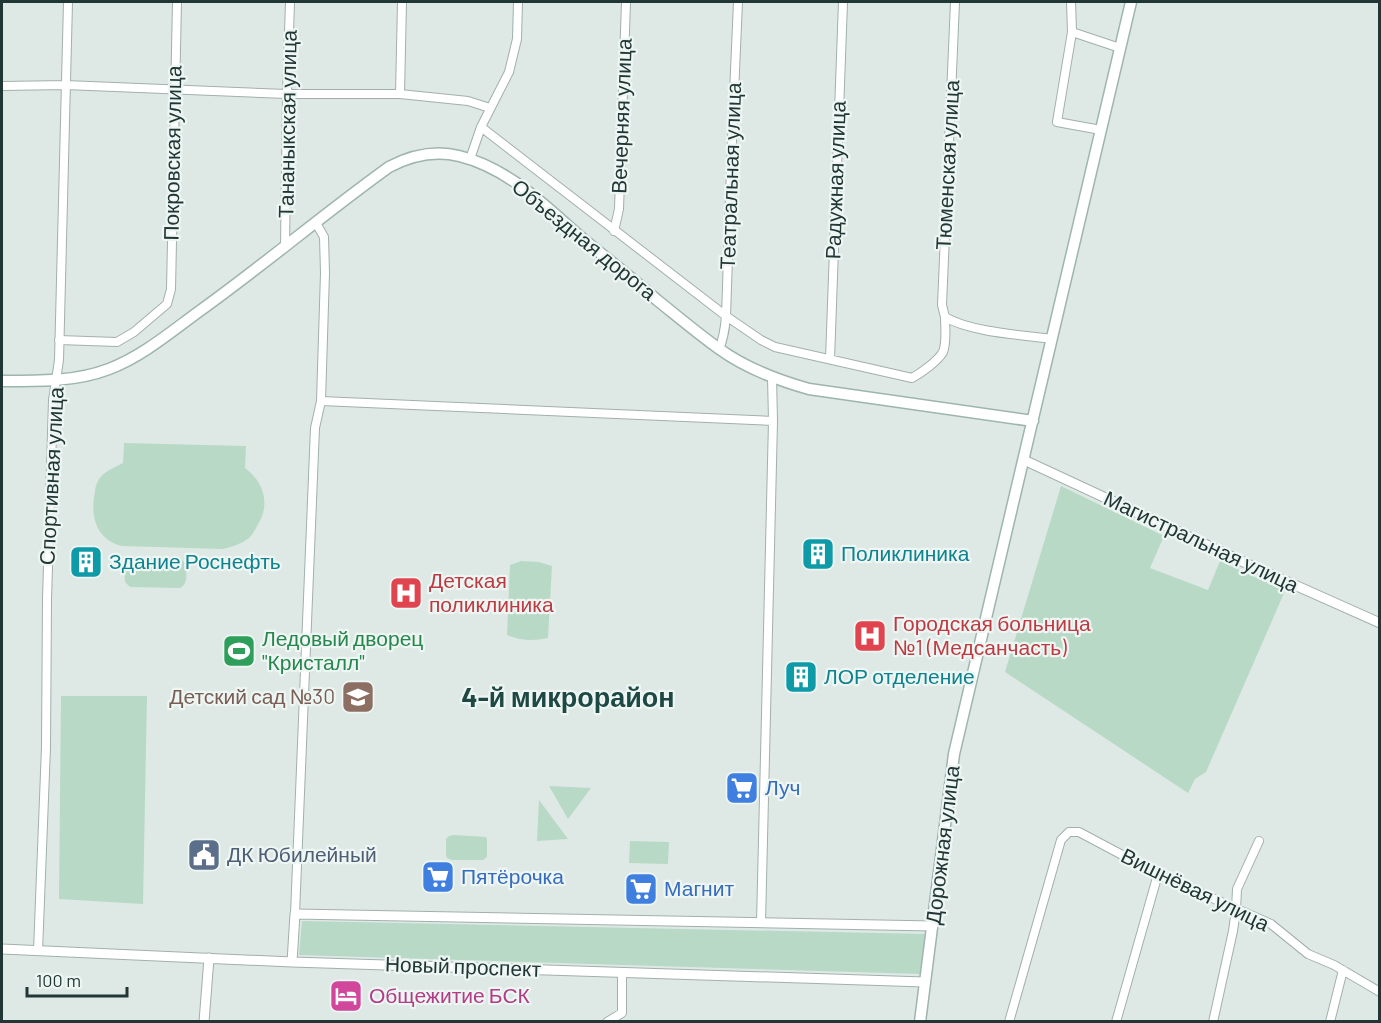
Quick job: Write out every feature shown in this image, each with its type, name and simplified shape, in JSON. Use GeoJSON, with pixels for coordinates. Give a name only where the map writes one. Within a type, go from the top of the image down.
{"type":"FeatureCollection","features":[{"type":"Feature","properties":{"kind":"main road","name":"Дорожная улица"},"geometry":{"type":"LineString","coordinates":[[920,1022],[954,754],[1131,2]]}},
{"type":"Feature","properties":{"kind":"main road","name":"Объездная дорога"},"geometry":{"type":"LineString","coordinates":[[2,381],[80,377],[109,369],[140,353],[239,283],[389,167],[402,160],[437,153],[470,159],[503,174],[540,201],[719,349],[772,377],[809,389],[1033,421]]}},
{"type":"Feature","properties":{"kind":"street","name":"Спортивная улица"},"geometry":{"type":"LineString","coordinates":[[39,951],[46,747],[46,599],[53,400],[59,360],[68,2]]}},
{"type":"Feature","properties":{"kind":"street","name":"Покровская улица"},"geometry":{"type":"LineString","coordinates":[[59,340],[117,342],[134,332],[167,304],[171,289],[177,2]]}},
{"type":"Feature","properties":{"kind":"street","name":"Тананыкская улица"},"geometry":{"type":"LineString","coordinates":[[285,247],[290,2]]}},
{"type":"Feature","properties":{"kind":"street"},"geometry":{"type":"LineString","coordinates":[[400,94],[402,2]]}},
{"type":"Feature","properties":{"kind":"street"},"geometry":{"type":"LineString","coordinates":[[470,159],[481,128],[509,72],[517,39],[518,2]]}},
{"type":"Feature","properties":{"kind":"street","name":"Вечерняя улица"},"geometry":{"type":"LineString","coordinates":[[614,231],[619,209],[626,2]]}},
{"type":"Feature","properties":{"kind":"street","name":"Театральная улица"},"geometry":{"type":"LineString","coordinates":[[719,349],[723,340],[726,316],[738,2]]}},
{"type":"Feature","properties":{"kind":"street","name":"Радужная улица"},"geometry":{"type":"LineString","coordinates":[[830,359],[843,2]]}},
{"type":"Feature","properties":{"kind":"street","name":"Тюменская улица"},"geometry":{"type":"LineString","coordinates":[[830,359],[912,378],[923,372],[942,353],[945,339],[945,317],[942,306],[955,2]]}},
{"type":"Feature","properties":{"kind":"street"},"geometry":{"type":"LineString","coordinates":[[1071,2],[1072,32],[1057,122],[1101,130]]}},
{"type":"Feature","properties":{"kind":"street"},"geometry":{"type":"LineString","coordinates":[[1072,32],[1120,48]]}},
{"type":"Feature","properties":{"kind":"street"},"geometry":{"type":"LineString","coordinates":[[2,86],[175,88],[287,94],[400,94],[468,101],[490,108]]}},
{"type":"Feature","properties":{"kind":"street"},"geometry":{"type":"LineString","coordinates":[[481,128],[726,316],[761,340],[775,347],[830,359]]}},
{"type":"Feature","properties":{"kind":"street"},"geometry":{"type":"LineString","coordinates":[[292,962],[315,428],[321,401],[325,248],[324,237],[316,223]]}},
{"type":"Feature","properties":{"kind":"street"},"geometry":{"type":"LineString","coordinates":[[945,317],[955,323],[971,327],[1052,339]]}},
{"type":"Feature","properties":{"kind":"street"},"geometry":{"type":"LineString","coordinates":[[760,923],[773,421],[772,377]]}},
{"type":"Feature","properties":{"kind":"street"},"geometry":{"type":"LineString","coordinates":[[321,401],[773,421]]}},
{"type":"Feature","properties":{"kind":"street","name":"Магистральная улица"},"geometry":{"type":"LineString","coordinates":[[1024,460],[1380,623]]}},
{"type":"Feature","properties":{"kind":"street","name":"Вишнёвая улица"},"geometry":{"type":"LineString","coordinates":[[1009,1022],[1061,840],[1069,832],[1079,832],[1158,874],[1271,924],[1308,954],[1334,965],[1380,993]]}},
{"type":"Feature","properties":{"kind":"street"},"geometry":{"type":"LineString","coordinates":[[1213,1022],[1236,910],[1237,889],[1259,841]]}},
{"type":"Feature","properties":{"kind":"street"},"geometry":{"type":"LineString","coordinates":[[1116,1022],[1158,874]]}},
{"type":"Feature","properties":{"kind":"street"},"geometry":{"type":"LineString","coordinates":[[295,914],[933,926]]}},
{"type":"Feature","properties":{"kind":"street","name":"Новый проспект"},"geometry":{"type":"LineString","coordinates":[[2,949],[292,962],[925,982]]}},
{"type":"Feature","properties":{"kind":"street"},"geometry":{"type":"LineString","coordinates":[[204,1022],[209,958]]}},
{"type":"Feature","properties":{"kind":"street"},"geometry":{"type":"LineString","coordinates":[[1330,1022],[1343,970]]}},
{"type":"Feature","properties":{"kind":"street"},"geometry":{"type":"LineString","coordinates":[[607,1022],[622,1013],[622,972]]}},
{"type":"Feature","properties":{"kind":"green space"},"geometry":{"type":"Polygon","coordinates":[[[124,443],[246,446],[245,468],[261,487],[264,502],[261,518],[252,534],[240,544],[222,549],[122,546],[107,539],[95,521],[93,505],[95,488],[102,476],[123,463],[124,443]]]}},
{"type":"Feature","properties":{"kind":"green space"},"geometry":{"type":"Polygon","coordinates":[[[1061,486],[1164,536],[1150,568],[1208,590],[1220,561],[1285,591],[1206,772],[1195,779],[1188,793],[1005,672],[1061,486]]]}},
{"type":"Feature","properties":{"kind":"green space"},"geometry":{"type":"Polygon","coordinates":[[[130,557],[181,559],[185,563],[185,584],[180,588],[130,587],[125,582],[124,572],[127,559],[130,557]]]}},
{"type":"Feature","properties":{"kind":"green space"},"geometry":{"type":"Polygon","coordinates":[[[521,561],[539,562],[552,566],[548,638],[528,640],[507,635],[510,565],[521,561]]]}},
{"type":"Feature","properties":{"kind":"green space"},"geometry":{"type":"Polygon","coordinates":[[[61,696],[147,696],[143,904],[59,899],[61,696]]]}},
{"type":"Feature","properties":{"kind":"green space"},"geometry":{"type":"Polygon","coordinates":[[[549,786],[591,788],[568,819],[549,786]]]}},
{"type":"Feature","properties":{"kind":"green space"},"geometry":{"type":"Polygon","coordinates":[[[539,800],[568,839],[537,841],[539,800]]]}},
{"type":"Feature","properties":{"kind":"green space"},"geometry":{"type":"Polygon","coordinates":[[[454,835],[486,837],[487,857],[483,860],[447,858],[446,839],[454,835]]]}},
{"type":"Feature","properties":{"kind":"green space"},"geometry":{"type":"Polygon","coordinates":[[[630,841],[669,842],[668,864],[629,863],[630,841]]]}},
{"type":"Feature","properties":{"kind":"green space"},"geometry":{"type":"Polygon","coordinates":[[[302,921],[925,934],[920,974],[299,955],[302,921]]]}},
{"type":"Feature","properties":{"kind":"place","name":"Поликлиника"},"geometry":{"type":"Point","coordinates":[818,554]}},
{"type":"Feature","properties":{"kind":"place","name":"Здание Роснефть"},"geometry":{"type":"Point","coordinates":[86,562]}},
{"type":"Feature","properties":{"kind":"place","name":"Детская поликлиника"},"geometry":{"type":"Point","coordinates":[406,593]}},
{"type":"Feature","properties":{"kind":"place","name":"Городская больница №1 (Медсанчасть)"},"geometry":{"type":"Point","coordinates":[870,636]}},
{"type":"Feature","properties":{"kind":"place","name":"Ледовый дворец \"Кристалл\""},"geometry":{"type":"Point","coordinates":[239,651]}},
{"type":"Feature","properties":{"kind":"place","name":"ЛОР отделение"},"geometry":{"type":"Point","coordinates":[801,677]}},
{"type":"Feature","properties":{"kind":"place","name":"Детский сад №30"},"geometry":{"type":"Point","coordinates":[358,697]}},
{"type":"Feature","properties":{"kind":"place","name":"Луч"},"geometry":{"type":"Point","coordinates":[742,788]}},
{"type":"Feature","properties":{"kind":"place","name":"ДК Юбилейный"},"geometry":{"type":"Point","coordinates":[204,855]}},
{"type":"Feature","properties":{"kind":"place","name":"Пятёрочка"},"geometry":{"type":"Point","coordinates":[438,877]}},
{"type":"Feature","properties":{"kind":"place","name":"Магнит"},"geometry":{"type":"Point","coordinates":[641,889]}},
{"type":"Feature","properties":{"kind":"place","name":"Общежитие БСК"},"geometry":{"type":"Point","coordinates":[346,996]}},
{"type":"Feature","properties":{"kind":"district","name":"4-й микрорайон"},"geometry":{"type":"Point","coordinates":[568,698]}}]}
